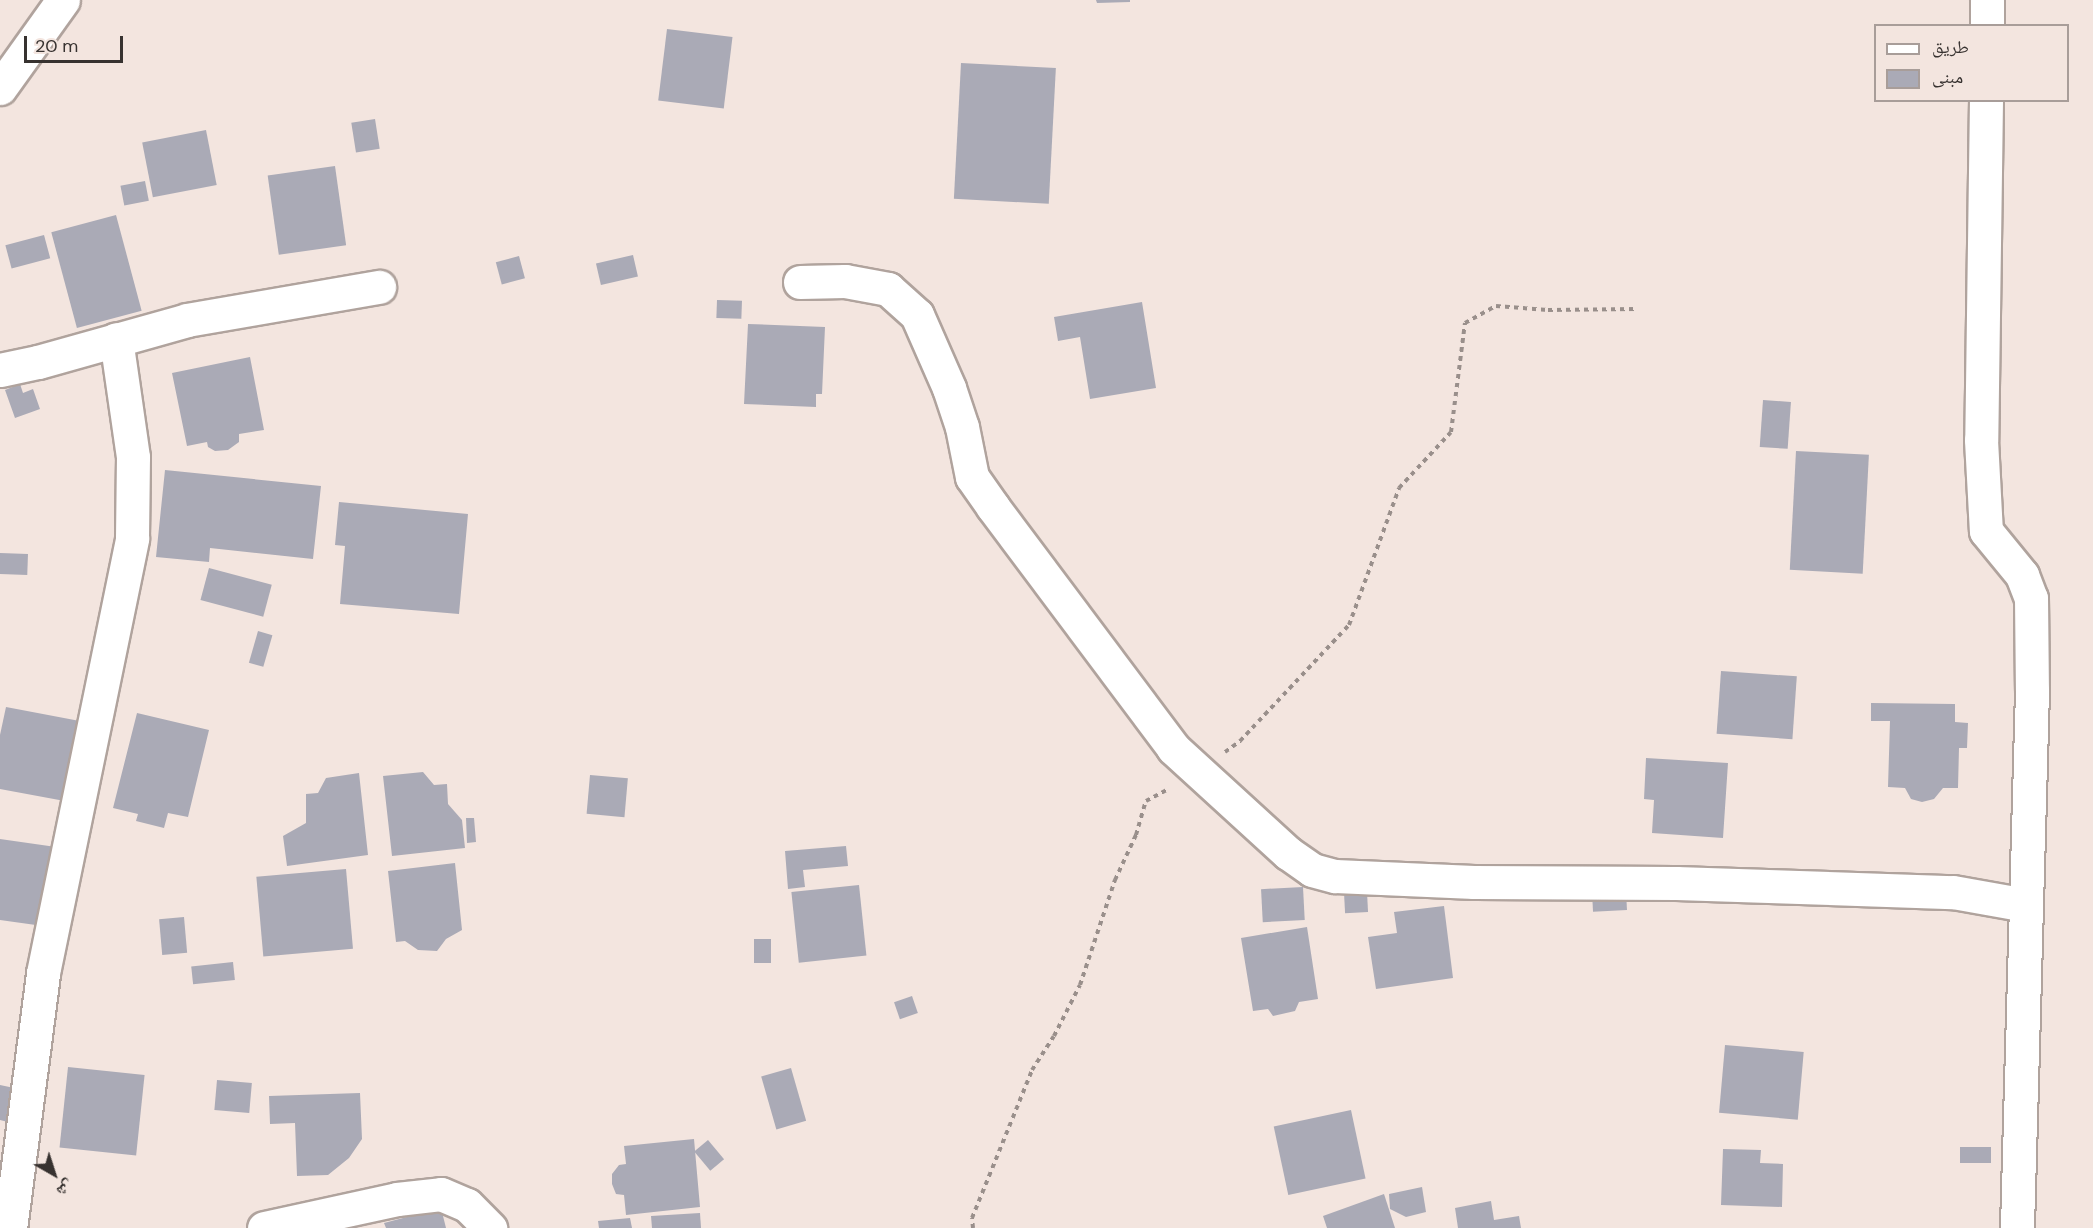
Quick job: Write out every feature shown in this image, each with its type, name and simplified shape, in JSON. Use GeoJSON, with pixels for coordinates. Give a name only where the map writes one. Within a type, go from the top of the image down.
{"type":"FeatureCollection","features":[{"type":"Feature","properties":{"kind":"street"},"geometry":{"type":"LineString","coordinates":[[0,88],[63,0]]}},
{"type":"Feature","properties":{"kind":"street"},"geometry":{"type":"LineString","coordinates":[[1987,0],[1987,24]]}},
{"type":"Feature","properties":{"kind":"street"},"geometry":{"type":"LineString","coordinates":[[1986,102],[1982,440],[1986,531],[2022,575],[2031,598],[2032,690],[2017,1228]]}},
{"type":"Feature","properties":{"kind":"street"},"geometry":{"type":"LineString","coordinates":[[800,282],[845,281],[888,289],[917,315],[950,388],[962,427],[972,477],[1173,748],[1288,853],[1312,870],[1335,876],[1474,882],[1676,883],[1953,892],[2026,905]]}},
{"type":"Feature","properties":{"kind":"street"},"geometry":{"type":"LineString","coordinates":[[0,370],[38,362],[187,320],[379,287]]}},
{"type":"Feature","properties":{"kind":"street"},"geometry":{"type":"LineString","coordinates":[[10,1228],[44,973],[85,761],[112,648],[132,538],[133,458],[116,339]]}},
{"type":"Feature","properties":{"kind":"street"},"geometry":{"type":"LineString","coordinates":[[264,1228],[397,1199],[441,1194],[467,1204],[490,1228]]}},
{"type":"Feature","properties":{"kind":"path"},"geometry":{"type":"LineString","coordinates":[[973,1228],[972,1218],[1032,1070],[1054,1036],[1080,985],[1115,880],[1136,835],[1146,801],[1200,772],[1240,741],[1349,624],[1399,488],[1451,432],[1465,323],[1496,306],[1548,310],[1637,309]]}},
{"type":"Feature","properties":{"kind":"building"},"geometry":{"type":"Polygon","coordinates":[[[1096,0],[1130,0],[1130,2],[1097,3],[1096,0]]]}},
{"type":"Feature","properties":{"kind":"building"},"geometry":{"type":"Polygon","coordinates":[[[667,29],[733,37],[724,109],[658,100],[667,29]]]}},
{"type":"Feature","properties":{"kind":"building"},"geometry":{"type":"Polygon","coordinates":[[[961,63],[1056,68],[1049,204],[954,199],[961,63]]]}},
{"type":"Feature","properties":{"kind":"building"},"geometry":{"type":"Polygon","coordinates":[[[375,119],[380,149],[356,152],[351,123],[375,119]]]}},
{"type":"Feature","properties":{"kind":"building"},"geometry":{"type":"Polygon","coordinates":[[[206,130],[217,185],[153,197],[142,142],[206,130]]]}},
{"type":"Feature","properties":{"kind":"building"},"geometry":{"type":"Polygon","coordinates":[[[335,166],[346,245],[279,255],[268,175],[335,166]]]}},
{"type":"Feature","properties":{"kind":"building"},"geometry":{"type":"Polygon","coordinates":[[[145,181],[149,201],[124,205],[120,186],[145,181]]]}},
{"type":"Feature","properties":{"kind":"building"},"geometry":{"type":"Polygon","coordinates":[[[116,215],[142,311],[77,328],[51,232],[116,215]]]}},
{"type":"Feature","properties":{"kind":"building"},"geometry":{"type":"Polygon","coordinates":[[[44,235],[50,258],[12,269],[5,245],[44,235]]]}},
{"type":"Feature","properties":{"kind":"building"},"geometry":{"type":"Polygon","coordinates":[[[633,255],[638,276],[601,285],[596,264],[633,255]]]}},
{"type":"Feature","properties":{"kind":"building"},"geometry":{"type":"Polygon","coordinates":[[[519,256],[525,278],[502,284],[496,262],[519,256]]]}},
{"type":"Feature","properties":{"kind":"building"},"geometry":{"type":"Polygon","coordinates":[[[717,300],[742,301],[741,319],[716,318],[717,300]]]}},
{"type":"Feature","properties":{"kind":"building"},"geometry":{"type":"Polygon","coordinates":[[[1142,302],[1156,388],[1090,399],[1080,337],[1058,341],[1054,317],[1142,302]]]}},
{"type":"Feature","properties":{"kind":"building"},"geometry":{"type":"Polygon","coordinates":[[[748,324],[825,327],[822,394],[816,394],[816,407],[744,404],[748,324]]]}},
{"type":"Feature","properties":{"kind":"building"},"geometry":{"type":"Polygon","coordinates":[[[250,357],[264,430],[239,434],[239,442],[228,450],[215,451],[208,447],[207,442],[187,446],[172,373],[250,357]]]}},
{"type":"Feature","properties":{"kind":"building"},"geometry":{"type":"Polygon","coordinates":[[[20,384],[23,393],[33,389],[40,409],[15,418],[5,390],[20,384]]]}},
{"type":"Feature","properties":{"kind":"building"},"geometry":{"type":"Polygon","coordinates":[[[1763,400],[1791,402],[1788,449],[1760,447],[1763,400]]]}},
{"type":"Feature","properties":{"kind":"building"},"geometry":{"type":"Polygon","coordinates":[[[1796,451],[1869,455],[1863,574],[1790,570],[1796,451]]]}},
{"type":"Feature","properties":{"kind":"building"},"geometry":{"type":"Polygon","coordinates":[[[165,470],[321,486],[313,559],[210,548],[209,562],[156,557],[165,470]]]}},
{"type":"Feature","properties":{"kind":"building"},"geometry":{"type":"Polygon","coordinates":[[[339,502],[468,514],[459,614],[340,604],[345,546],[335,545],[339,502]]]}},
{"type":"Feature","properties":{"kind":"building"},"geometry":{"type":"Polygon","coordinates":[[[0,553],[28,554],[27,575],[0,574],[0,553]]]}},
{"type":"Feature","properties":{"kind":"building"},"geometry":{"type":"Polygon","coordinates":[[[209,568],[272,585],[263,617],[200,600],[209,568]]]}},
{"type":"Feature","properties":{"kind":"building"},"geometry":{"type":"Polygon","coordinates":[[[258,631],[272,635],[263,667],[249,663],[258,631]]]}},
{"type":"Feature","properties":{"kind":"building"},"geometry":{"type":"Polygon","coordinates":[[[1721,671],[1797,676],[1792,739],[1717,734],[1721,671]]]}},
{"type":"Feature","properties":{"kind":"building"},"geometry":{"type":"Polygon","coordinates":[[[1871,703],[1955,704],[1955,722],[1968,723],[1967,748],[1959,748],[1958,788],[1943,788],[1934,799],[1922,802],[1911,799],[1905,788],[1888,787],[1890,721],[1871,721],[1871,703]]]}},
{"type":"Feature","properties":{"kind":"building"},"geometry":{"type":"Polygon","coordinates":[[[6,707],[85,722],[70,802],[0,789],[0,735],[6,707]]]}},
{"type":"Feature","properties":{"kind":"building"},"geometry":{"type":"Polygon","coordinates":[[[137,713],[209,730],[188,817],[168,813],[164,828],[136,821],[138,814],[113,808],[137,713]]]}},
{"type":"Feature","properties":{"kind":"building"},"geometry":{"type":"Polygon","coordinates":[[[1646,758],[1728,763],[1723,838],[1652,833],[1654,800],[1644,799],[1646,758]]]}},
{"type":"Feature","properties":{"kind":"building"},"geometry":{"type":"Polygon","coordinates":[[[423,772],[434,785],[447,784],[448,804],[462,820],[465,848],[392,856],[383,776],[423,772]]]}},
{"type":"Feature","properties":{"kind":"building"},"geometry":{"type":"Polygon","coordinates":[[[359,773],[368,855],[287,866],[283,836],[306,823],[306,794],[318,793],[326,778],[359,773]]]}},
{"type":"Feature","properties":{"kind":"building"},"geometry":{"type":"Polygon","coordinates":[[[590,775],[628,778],[624,817],[587,814],[590,775]]]}},
{"type":"Feature","properties":{"kind":"building"},"geometry":{"type":"Polygon","coordinates":[[[466,818],[474,818],[476,842],[467,843],[466,818]]]}},
{"type":"Feature","properties":{"kind":"building"},"geometry":{"type":"Polygon","coordinates":[[[0,839],[56,847],[43,926],[0,920],[0,839]]]}},
{"type":"Feature","properties":{"kind":"building"},"geometry":{"type":"Polygon","coordinates":[[[846,846],[848,866],[803,870],[805,887],[788,889],[785,851],[846,846]]]}},
{"type":"Feature","properties":{"kind":"building"},"geometry":{"type":"Polygon","coordinates":[[[455,863],[462,930],[446,939],[437,951],[418,950],[405,941],[396,942],[388,871],[455,863]]]}},
{"type":"Feature","properties":{"kind":"building"},"geometry":{"type":"Polygon","coordinates":[[[346,869],[353,949],[263,957],[256,877],[346,869]]]}},
{"type":"Feature","properties":{"kind":"building"},"geometry":{"type":"Polygon","coordinates":[[[859,885],[866,956],[799,963],[791,892],[859,885]]]}},
{"type":"Feature","properties":{"kind":"building"},"geometry":{"type":"Polygon","coordinates":[[[1303,887],[1305,920],[1263,922],[1261,889],[1303,887]]]}},
{"type":"Feature","properties":{"kind":"building"},"geometry":{"type":"Polygon","coordinates":[[[1626,891],[1627,910],[1593,912],[1592,893],[1626,891]]]}},
{"type":"Feature","properties":{"kind":"building"},"geometry":{"type":"Polygon","coordinates":[[[1367,892],[1368,912],[1345,913],[1344,893],[1367,892]]]}},
{"type":"Feature","properties":{"kind":"building"},"geometry":{"type":"Polygon","coordinates":[[[1444,906],[1453,978],[1376,989],[1368,937],[1397,933],[1394,912],[1444,906]]]}},
{"type":"Feature","properties":{"kind":"building"},"geometry":{"type":"Polygon","coordinates":[[[184,917],[187,953],[162,955],[159,919],[184,917]]]}},
{"type":"Feature","properties":{"kind":"building"},"geometry":{"type":"Polygon","coordinates":[[[1307,927],[1318,999],[1299,1002],[1295,1011],[1273,1016],[1268,1009],[1253,1011],[1241,938],[1307,927]]]}},
{"type":"Feature","properties":{"kind":"building"},"geometry":{"type":"Polygon","coordinates":[[[754,939],[771,939],[771,963],[754,963],[754,939]]]}},
{"type":"Feature","properties":{"kind":"building"},"geometry":{"type":"Polygon","coordinates":[[[233,962],[235,980],[193,984],[191,966],[233,962]]]}},
{"type":"Feature","properties":{"kind":"building"},"geometry":{"type":"Polygon","coordinates":[[[912,996],[918,1013],[900,1019],[894,1002],[912,996]]]}},
{"type":"Feature","properties":{"kind":"building"},"geometry":{"type":"Polygon","coordinates":[[[1725,1045],[1804,1052],[1798,1120],[1719,1113],[1725,1045]]]}},
{"type":"Feature","properties":{"kind":"building"},"geometry":{"type":"Polygon","coordinates":[[[68,1067],[145,1075],[136,1156],[60,1148],[68,1067]]]}},
{"type":"Feature","properties":{"kind":"building"},"geometry":{"type":"Polygon","coordinates":[[[791,1068],[806,1121],[776,1129],[761,1077],[791,1068]]]}},
{"type":"Feature","properties":{"kind":"building"},"geometry":{"type":"Polygon","coordinates":[[[217,1080],[252,1083],[249,1113],[214,1110],[217,1080]]]}},
{"type":"Feature","properties":{"kind":"building"},"geometry":{"type":"Polygon","coordinates":[[[0,1085],[19,1089],[12,1123],[0,1120],[0,1085]]]}},
{"type":"Feature","properties":{"kind":"building"},"geometry":{"type":"Polygon","coordinates":[[[360,1093],[362,1139],[349,1158],[328,1175],[297,1176],[295,1123],[270,1124],[269,1096],[360,1093]]]}},
{"type":"Feature","properties":{"kind":"building"},"geometry":{"type":"Polygon","coordinates":[[[1351,1110],[1366,1178],[1288,1195],[1274,1126],[1351,1110]]]}},
{"type":"Feature","properties":{"kind":"building"},"geometry":{"type":"Polygon","coordinates":[[[694,1139],[700,1207],[626,1215],[624,1195],[616,1194],[612,1184],[612,1174],[619,1165],[626,1164],[624,1146],[694,1139]]]}},
{"type":"Feature","properties":{"kind":"building"},"geometry":{"type":"Polygon","coordinates":[[[708,1140],[724,1159],[710,1171],[694,1152],[708,1140]]]}},
{"type":"Feature","properties":{"kind":"building"},"geometry":{"type":"Polygon","coordinates":[[[1960,1147],[1991,1147],[1991,1163],[1960,1163],[1960,1147]]]}},
{"type":"Feature","properties":{"kind":"building"},"geometry":{"type":"Polygon","coordinates":[[[1723,1149],[1761,1150],[1760,1163],[1783,1164],[1782,1207],[1721,1205],[1723,1149]]]}},
{"type":"Feature","properties":{"kind":"building"},"geometry":{"type":"Polygon","coordinates":[[[1422,1187],[1426,1212],[1406,1217],[1390,1209],[1389,1194],[1422,1187]]]}},
{"type":"Feature","properties":{"kind":"building"},"geometry":{"type":"Polygon","coordinates":[[[1384,1194],[1395,1228],[1327,1228],[1323,1216],[1384,1194]]]}},
{"type":"Feature","properties":{"kind":"building"},"geometry":{"type":"Polygon","coordinates":[[[1491,1201],[1494,1220],[1519,1216],[1521,1228],[1458,1228],[1455,1208],[1491,1201]]]}},
{"type":"Feature","properties":{"kind":"building"},"geometry":{"type":"Polygon","coordinates":[[[441,1208],[446,1228],[386,1228],[384,1223],[441,1208]]]}},
{"type":"Feature","properties":{"kind":"building"},"geometry":{"type":"Polygon","coordinates":[[[700,1213],[701,1228],[652,1228],[651,1216],[700,1213]]]}},
{"type":"Feature","properties":{"kind":"building"},"geometry":{"type":"Polygon","coordinates":[[[630,1218],[632,1228],[599,1228],[598,1221],[630,1218]]]}}]}
